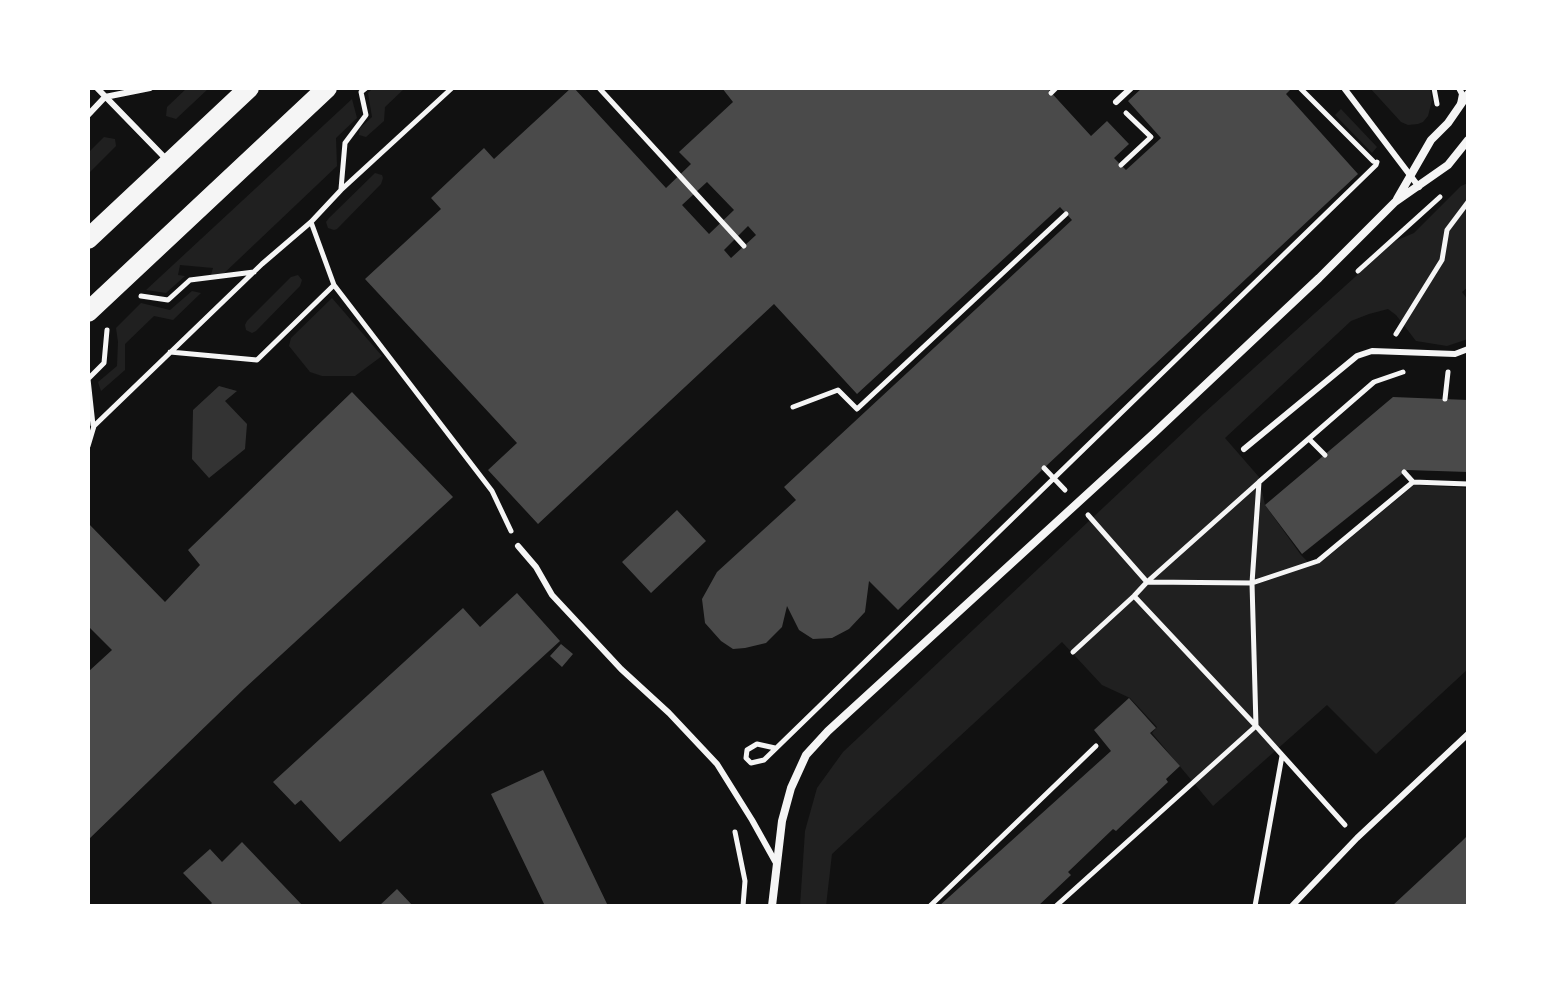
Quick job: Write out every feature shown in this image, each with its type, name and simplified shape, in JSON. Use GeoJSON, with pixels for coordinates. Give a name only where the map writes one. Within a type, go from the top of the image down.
{"type":"FeatureCollection","features":[{"type":"Feature","properties":{"kind":"main road"},"geometry":{"type":"LineString","coordinates":[[88,239],[249,88]]}},
{"type":"Feature","properties":{"kind":"main road"},"geometry":{"type":"LineString","coordinates":[[88,312],[327,88]]}},
{"type":"Feature","properties":{"kind":"street"},"geometry":{"type":"LineString","coordinates":[[1395,202],[1431,140],[1448,123],[1468,94]]}},
{"type":"Feature","properties":{"kind":"street"},"geometry":{"type":"LineString","coordinates":[[772,906],[782,821],[796,772],[820,739],[1153,434],[1395,202],[1448,165],[1468,140]]}},
{"type":"Feature","properties":{"kind":"lane"},"geometry":{"type":"LineString","coordinates":[[97,88],[169,162]]}},
{"type":"Feature","properties":{"kind":"lane"},"geometry":{"type":"LineString","coordinates":[[88,115],[105,97],[150,88]]}},
{"type":"Feature","properties":{"kind":"lane"},"geometry":{"type":"LineString","coordinates":[[1116,102],[1131,88]]}},
{"type":"Feature","properties":{"kind":"lane"},"geometry":{"type":"LineString","coordinates":[[1344,88],[1419,187]]}},
{"type":"Feature","properties":{"kind":"lane"},"geometry":{"type":"LineString","coordinates":[[1459,88],[1462,94],[1460,106]]}},
{"type":"Feature","properties":{"kind":"lane"},"geometry":{"type":"LineString","coordinates":[[1244,449],[1357,356],[1372,351],[1455,354],[1468,349]]}},
{"type":"Feature","properties":{"kind":"lane"},"geometry":{"type":"LineString","coordinates":[[518,546],[536,567],[552,595],[717,764],[776,863]]}},
{"type":"Feature","properties":{"kind":"lane"},"geometry":{"type":"LineString","coordinates":[[1292,906],[1357,838],[1468,734]]}},
{"type":"Feature","properties":{"kind":"path"},"geometry":{"type":"LineString","coordinates":[[341,190],[345,143],[366,115],[361,92],[366,88]]}},
{"type":"Feature","properties":{"kind":"path"},"geometry":{"type":"LineString","coordinates":[[94,426],[452,88]]}},
{"type":"Feature","properties":{"kind":"path"},"geometry":{"type":"LineString","coordinates":[[599,88],[744,246]]}},
{"type":"Feature","properties":{"kind":"path"},"geometry":{"type":"LineString","coordinates":[[775,748],[757,744],[747,750],[746,758],[751,763],[764,760],[1376,165],[1300,88]]}},
{"type":"Feature","properties":{"kind":"path"},"geometry":{"type":"LineString","coordinates":[[1434,88],[1438,107]]}},
{"type":"Feature","properties":{"kind":"path"},"geometry":{"type":"LineString","coordinates":[[1116,102],[1151,137],[1121,165]]}},
{"type":"Feature","properties":{"kind":"path"},"geometry":{"type":"LineString","coordinates":[[1350,278],[1442,195]]}},
{"type":"Feature","properties":{"kind":"path"},"geometry":{"type":"LineString","coordinates":[[1387,376],[1385,351],[1442,260],[1447,230],[1468,202]]}},
{"type":"Feature","properties":{"kind":"path"},"geometry":{"type":"LineString","coordinates":[[793,407],[838,390],[857,409],[1066,214]]}},
{"type":"Feature","properties":{"kind":"path"},"geometry":{"type":"LineString","coordinates":[[311,222],[334,285],[492,491],[518,546]]}},
{"type":"Feature","properties":{"kind":"path"},"geometry":{"type":"LineString","coordinates":[[139,295],[168,300],[190,280],[255,272]]}},
{"type":"Feature","properties":{"kind":"path"},"geometry":{"type":"LineString","coordinates":[[170,352],[257,360],[334,285]]}},
{"type":"Feature","properties":{"kind":"path"},"geometry":{"type":"LineString","coordinates":[[88,446],[94,426],[88,379],[104,363],[108,327]]}},
{"type":"Feature","properties":{"kind":"path"},"geometry":{"type":"LineString","coordinates":[[1073,652],[1147,582],[1374,382],[1401,372],[1417,372]]}},
{"type":"Feature","properties":{"kind":"path"},"geometry":{"type":"LineString","coordinates":[[1445,399],[1448,372],[1458,372]]}},
{"type":"Feature","properties":{"kind":"path"},"geometry":{"type":"LineString","coordinates":[[1309,439],[1325,455]]}},
{"type":"Feature","properties":{"kind":"path"},"geometry":{"type":"LineString","coordinates":[[1404,472],[1413,482]]}},
{"type":"Feature","properties":{"kind":"path"},"geometry":{"type":"LineString","coordinates":[[1056,906],[1256,726],[1252,583],[1259,482]]}},
{"type":"Feature","properties":{"kind":"path"},"geometry":{"type":"LineString","coordinates":[[1104,533],[1147,582],[1252,583],[1318,561],[1413,482],[1468,484]]}},
{"type":"Feature","properties":{"kind":"path"},"geometry":{"type":"LineString","coordinates":[[1088,518],[1100,507]]}},
{"type":"Feature","properties":{"kind":"path"},"geometry":{"type":"LineString","coordinates":[[1134,596],[1357,838]]}},
{"type":"Feature","properties":{"kind":"path"},"geometry":{"type":"LineString","coordinates":[[930,906],[1096,746]]}},
{"type":"Feature","properties":{"kind":"path"},"geometry":{"type":"LineString","coordinates":[[1255,906],[1282,755]]}},
{"type":"Feature","properties":{"kind":"path"},"geometry":{"type":"LineString","coordinates":[[734,826],[745,881],[743,906]]}},
{"type":"Feature","properties":{"kind":"shaded area"},"geometry":{"type":"Polygon","coordinates":[[[187,88],[209,88],[176,119],[166,116],[167,107],[187,88]]]}},
{"type":"Feature","properties":{"kind":"shaded area"},"geometry":{"type":"Polygon","coordinates":[[[373,88],[405,88],[385,107],[384,121],[366,137],[359,135],[360,128],[372,117],[368,93],[373,88]]]}},
{"type":"Feature","properties":{"kind":"shaded area"},"geometry":{"type":"Polygon","coordinates":[[[1370,88],[1430,88],[1432,100],[1428,116],[1418,124],[1401,122],[1370,88]]]}},
{"type":"Feature","properties":{"kind":"shaded area"},"geometry":{"type":"Polygon","coordinates":[[[352,99],[357,118],[336,138],[337,166],[219,278],[210,278],[213,268],[180,265],[178,275],[185,276],[166,293],[146,290],[352,99]]]}},
{"type":"Feature","properties":{"kind":"shaded area"},"geometry":{"type":"Polygon","coordinates":[[[1341,109],[1377,147],[1372,153],[1335,115],[1341,109]]]}},
{"type":"Feature","properties":{"kind":"shaded area"},"geometry":{"type":"Polygon","coordinates":[[[104,137],[115,139],[116,146],[88,174],[88,153],[104,137]]]}},
{"type":"Feature","properties":{"kind":"shaded area"},"geometry":{"type":"Polygon","coordinates":[[[375,173],[382,175],[381,184],[337,229],[328,228],[326,222],[329,218],[375,173]]]}},
{"type":"Feature","properties":{"kind":"shaded area"},"geometry":{"type":"Polygon","coordinates":[[[1468,183],[1468,287],[1462,292],[1468,300],[1468,339],[1447,346],[1416,341],[1388,309],[1351,321],[1225,438],[1259,477],[1265,505],[1311,565],[1320,563],[1414,485],[1468,488],[1468,669],[1376,754],[1327,705],[1213,806],[1152,733],[1157,727],[1130,698],[1102,685],[1062,642],[832,854],[826,906],[800,906],[805,831],[817,788],[843,752],[1203,414],[1395,241],[1414,233],[1461,186],[1468,183]]]}},
{"type":"Feature","properties":{"kind":"shaded area"},"geometry":{"type":"Polygon","coordinates":[[[298,275],[302,280],[300,286],[256,331],[246,330],[247,321],[291,277],[298,275]]]}},
{"type":"Feature","properties":{"kind":"shaded area"},"geometry":{"type":"Polygon","coordinates":[[[192,291],[201,293],[173,320],[154,316],[125,344],[125,370],[101,391],[98,382],[117,366],[116,328],[141,303],[170,310],[192,291]]]}},
{"type":"Feature","properties":{"kind":"shaded area"},"geometry":{"type":"Polygon","coordinates":[[[332,298],[382,356],[355,376],[322,376],[310,372],[289,346],[291,338],[332,298]]]}},
{"type":"Feature","properties":{"kind":"shaded area"},"geometry":{"type":"Polygon","coordinates":[[[219,386],[237,391],[225,401],[247,424],[245,449],[209,478],[192,459],[193,410],[219,386]]]}},
{"type":"Feature","properties":{"kind":"building"},"geometry":{"type":"Polygon","coordinates":[[[571,88],[666,188],[691,164],[679,152],[733,102],[722,88],[1047,88],[1091,136],[1107,121],[1129,144],[1114,158],[1126,170],[1161,138],[1128,101],[1142,88],[1292,88],[1286,94],[1358,174],[1044,468],[898,610],[869,581],[865,612],[849,629],[832,638],[813,639],[799,630],[787,606],[782,627],[766,643],[733,649],[705,623],[702,599],[717,572],[796,500],[784,487],[1072,220],[1060,207],[857,394],[774,304],[538,524],[488,470],[517,443],[365,279],[441,209],[431,198],[484,148],[494,159],[571,88]],[[707,182],[682,205],[709,234],[734,210],[707,182]],[[748,226],[724,250],[731,258],[756,235],[748,226]]]}},
{"type":"Feature","properties":{"kind":"building"},"geometry":{"type":"Polygon","coordinates":[[[352,392],[453,497],[245,688],[88,840],[88,672],[112,650],[88,626],[88,523],[165,602],[200,565],[188,550],[352,392]]]}},
{"type":"Feature","properties":{"kind":"building"},"geometry":{"type":"Polygon","coordinates":[[[1393,397],[1468,400],[1468,472],[1407,470],[1302,554],[1265,505],[1393,397]]]}},
{"type":"Feature","properties":{"kind":"building"},"geometry":{"type":"Polygon","coordinates":[[[677,510],[706,541],[651,593],[622,562],[677,510]]]}},
{"type":"Feature","properties":{"kind":"building"},"geometry":{"type":"Polygon","coordinates":[[[517,593],[560,641],[340,842],[301,800],[295,805],[273,782],[463,608],[480,627],[517,593]]]}},
{"type":"Feature","properties":{"kind":"building"},"geometry":{"type":"Polygon","coordinates":[[[561,644],[573,654],[562,667],[550,656],[561,644]]]}},
{"type":"Feature","properties":{"kind":"building"},"geometry":{"type":"Polygon","coordinates":[[[1129,698],[1156,728],[1150,733],[1180,766],[1166,779],[1168,782],[1116,831],[1113,829],[1038,906],[939,906],[1111,751],[1094,730],[1129,698]]]}},
{"type":"Feature","properties":{"kind":"building"},"geometry":{"type":"Polygon","coordinates":[[[543,770],[608,906],[545,906],[491,794],[543,770]]]}},
{"type":"Feature","properties":{"kind":"building"},"geometry":{"type":"Polygon","coordinates":[[[1468,835],[1468,906],[1392,906],[1461,842],[1468,835]]]}},
{"type":"Feature","properties":{"kind":"building"},"geometry":{"type":"Polygon","coordinates":[[[242,842],[303,906],[209,906],[212,903],[183,873],[210,849],[222,862],[242,842]]]}},
{"type":"Feature","properties":{"kind":"building"},"geometry":{"type":"Polygon","coordinates":[[[397,889],[413,906],[379,906],[397,889]]]}}]}
